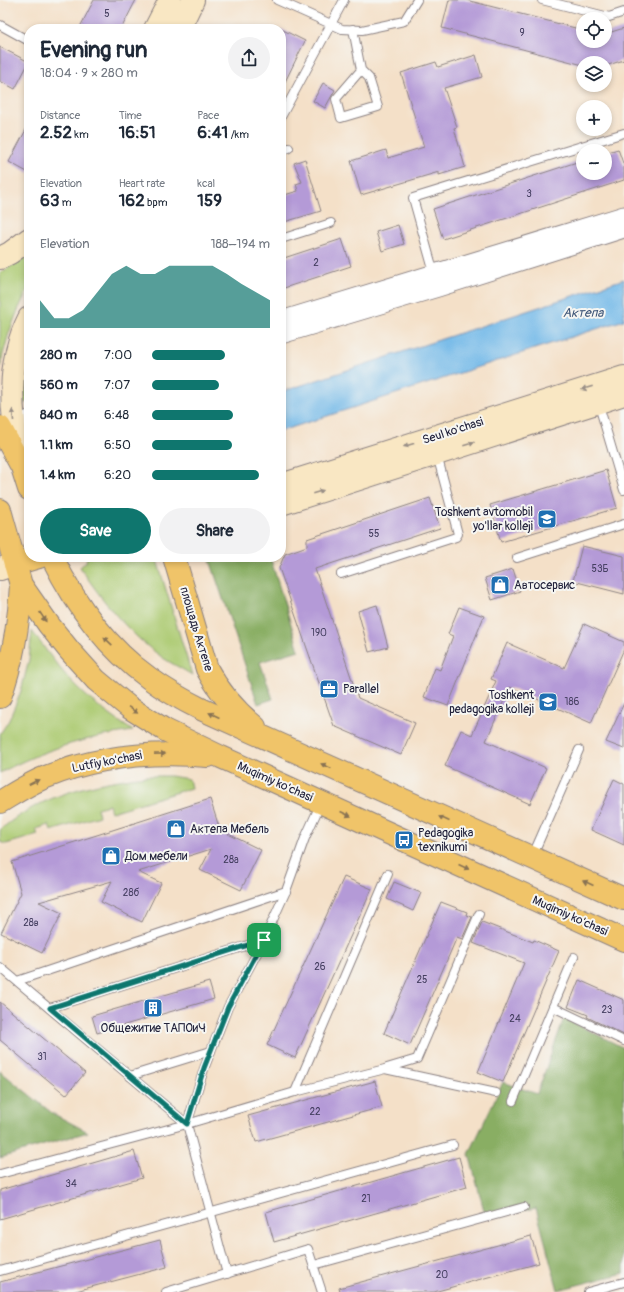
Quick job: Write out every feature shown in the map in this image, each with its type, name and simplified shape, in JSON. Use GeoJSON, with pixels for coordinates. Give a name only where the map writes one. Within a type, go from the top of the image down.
{"type":"FeatureCollection","features":[{"type":"Feature","properties":{"kind":"main road"},"geometry":{"type":"LineString","coordinates":[[158,24],[170,0]]}},
{"type":"Feature","properties":{"kind":"main road"},"geometry":{"type":"LineString","coordinates":[[181,24],[193,0]]}},
{"type":"Feature","properties":{"kind":"main road"},"geometry":{"type":"LineString","coordinates":[[0,258],[24,243]]}},
{"type":"Feature","properties":{"kind":"main road"},"geometry":{"type":"LineString","coordinates":[[24,332],[19,346],[12,386],[14,423],[24,473]]}},
{"type":"Feature","properties":{"kind":"main road","name":"Seul ko'chasi"},"geometry":{"type":"LineString","coordinates":[[286,483],[624,377]]}},
{"type":"Feature","properties":{"kind":"main road"},"geometry":{"type":"LineString","coordinates":[[286,502],[624,394]]}},
{"type":"Feature","properties":{"kind":"main road"},"geometry":{"type":"LineString","coordinates":[[0,427],[22,467]]}},
{"type":"Feature","properties":{"kind":"main road","name":"Muqimiy ko'chasi"},"geometry":{"type":"LineString","coordinates":[[0,510],[7,532],[8,566],[61,640],[96,680],[130,708],[164,730],[221,757],[624,940]]}},
{"type":"Feature","properties":{"kind":"main road"},"geometry":{"type":"LineString","coordinates":[[8,566],[24,561]]}},
{"type":"Feature","properties":{"kind":"main road"},"geometry":{"type":"LineString","coordinates":[[55,562],[71,594],[103,636],[147,677],[182,699],[275,743],[624,899]]}},
{"type":"Feature","properties":{"kind":"main road","name":"площадь Актепе"},"geometry":{"type":"LineString","coordinates":[[176,562],[207,669],[213,680],[235,709],[254,727],[275,743]]}},
{"type":"Feature","properties":{"kind":"main road"},"geometry":{"type":"LineString","coordinates":[[0,697],[12,653],[19,618],[21,584]]}},
{"type":"Feature","properties":{"kind":"main road","name":"Lutfiy ko'chasi"},"geometry":{"type":"LineString","coordinates":[[0,802],[29,784],[45,777],[111,759],[131,755],[171,754],[221,757]]}},
{"type":"Feature","properties":{"kind":"street"},"geometry":{"type":"LineString","coordinates":[[286,318],[624,215]]}},
{"type":"Feature","properties":{"kind":"street"},"geometry":{"type":"LineString","coordinates":[[286,334],[438,288],[624,229]]}},
{"type":"Feature","properties":{"kind":"street"},"geometry":{"type":"LineString","coordinates":[[22,467],[24,448]]}},
{"type":"Feature","properties":{"kind":"lane"},"geometry":{"type":"LineString","coordinates":[[277,0],[342,29],[362,30],[404,21],[417,0]]}},
{"type":"Feature","properties":{"kind":"lane"},"geometry":{"type":"LineString","coordinates":[[286,108],[344,0]]}},
{"type":"Feature","properties":{"kind":"lane"},"geometry":{"type":"LineString","coordinates":[[542,0],[609,17],[624,12]]}},
{"type":"Feature","properties":{"kind":"lane"},"geometry":{"type":"LineString","coordinates":[[0,25],[24,38]]}},
{"type":"Feature","properties":{"kind":"lane"},"geometry":{"type":"LineString","coordinates":[[353,29],[361,70],[369,78],[378,107],[341,118],[336,99],[361,70]]}},
{"type":"Feature","properties":{"kind":"lane"},"geometry":{"type":"LineString","coordinates":[[434,273],[413,198],[624,134]]}},
{"type":"Feature","properties":{"kind":"lane"},"geometry":{"type":"LineString","coordinates":[[286,237],[331,223]]}},
{"type":"Feature","properties":{"kind":"lane"},"geometry":{"type":"LineString","coordinates":[[598,402],[624,490]]}},
{"type":"Feature","properties":{"kind":"lane"},"geometry":{"type":"LineString","coordinates":[[341,574],[456,537],[458,534],[437,455]]}},
{"type":"Feature","properties":{"kind":"lane"},"geometry":{"type":"LineString","coordinates":[[517,558],[624,524]]}},
{"type":"Feature","properties":{"kind":"lane"},"geometry":{"type":"LineString","coordinates":[[532,858],[579,750]]}},
{"type":"Feature","properties":{"kind":"lane"},"geometry":{"type":"LineString","coordinates":[[227,1274],[187,1124],[204,1068],[228,1007],[264,940],[286,891],[305,838],[321,802]]}},
{"type":"Feature","properties":{"kind":"lane"},"geometry":{"type":"LineString","coordinates":[[295,1092],[388,874]]}},
{"type":"Feature","properties":{"kind":"lane"},"geometry":{"type":"LineString","coordinates":[[17,982],[286,891]]}},
{"type":"Feature","properties":{"kind":"lane"},"geometry":{"type":"LineString","coordinates":[[0,1174],[187,1124],[295,1092],[385,1069],[416,1059],[478,914]]}},
{"type":"Feature","properties":{"kind":"lane"},"geometry":{"type":"LineString","coordinates":[[50,1008],[264,940]]}},
{"type":"Feature","properties":{"kind":"lane"},"geometry":{"type":"LineString","coordinates":[[512,1101],[574,957]]}},
{"type":"Feature","properties":{"kind":"lane"},"geometry":{"type":"LineString","coordinates":[[0,967],[187,1124]]}},
{"type":"Feature","properties":{"kind":"lane"},"geometry":{"type":"LineString","coordinates":[[553,1007],[624,1040]]}},
{"type":"Feature","properties":{"kind":"lane"},"geometry":{"type":"LineString","coordinates":[[130,1076],[211,1051]]}},
{"type":"Feature","properties":{"kind":"lane"},"geometry":{"type":"LineString","coordinates":[[385,1069],[496,1093]]}},
{"type":"Feature","properties":{"kind":"lane"},"geometry":{"type":"LineString","coordinates":[[0,1271],[453,1145]]}},
{"type":"Feature","properties":{"kind":"lane"},"geometry":{"type":"LineString","coordinates":[[314,1265],[524,1207]]}},
{"type":"Feature","properties":{"kind":"lane"},"geometry":{"type":"LineString","coordinates":[[166,1292],[308,1249],[322,1292]]}},
{"type":"Feature","properties":{"kind":"lane"},"geometry":{"type":"LineString","coordinates":[[588,1292],[624,1282]]}},
{"type":"Feature","properties":{"kind":"green space"},"geometry":{"type":"Polygon","coordinates":[[[24,258],[24,297],[9,333],[0,370],[0,273],[24,258]]]}},
{"type":"Feature","properties":{"kind":"green space"},"geometry":{"type":"Polygon","coordinates":[[[86,562],[158,562],[192,675],[166,660],[139,639],[107,605],[80,567],[86,562]]]}},
{"type":"Feature","properties":{"kind":"green space"},"geometry":{"type":"Polygon","coordinates":[[[211,562],[272,562],[299,650],[260,662],[273,699],[258,704],[211,562]]]}},
{"type":"Feature","properties":{"kind":"green space"},"geometry":{"type":"Polygon","coordinates":[[[32,631],[60,668],[85,695],[133,731],[81,741],[48,751],[32,757],[0,773],[0,734],[9,720],[21,691],[29,660],[32,631]]]}},
{"type":"Feature","properties":{"kind":"green space"},"geometry":{"type":"Polygon","coordinates":[[[147,776],[170,776],[189,779],[191,788],[111,812],[109,805],[97,808],[99,816],[51,831],[49,825],[36,829],[38,835],[6,844],[0,842],[0,830],[16,818],[50,799],[88,786],[147,776]]]}},
{"type":"Feature","properties":{"kind":"green space"},"geometry":{"type":"Polygon","coordinates":[[[564,1018],[624,1048],[624,1273],[558,1290],[536,1208],[486,1218],[469,1154],[503,1082],[537,1094],[564,1018]]]}},
{"type":"Feature","properties":{"kind":"green space"},"geometry":{"type":"Polygon","coordinates":[[[0,1071],[52,1113],[88,1132],[0,1158],[0,1071]]]}},
{"type":"Feature","properties":{"kind":"water","name":"Актепа"},"geometry":{"type":"Polygon","coordinates":[[[624,279],[624,320],[286,429],[286,390],[624,279]]]}},
{"type":"Feature","properties":{"kind":"pier"},"geometry":{"type":"Polygon","coordinates":[[[24,474],[24,516],[0,524],[0,481],[24,474]]]}},
{"type":"Feature","properties":{"kind":"building"},"geometry":{"type":"Polygon","coordinates":[[[94,0],[136,0],[124,24],[82,24],[94,0]]]}},
{"type":"Feature","properties":{"kind":"building"},"geometry":{"type":"Polygon","coordinates":[[[449,0],[466,0],[576,28],[576,48],[612,48],[612,32],[624,28],[624,60],[612,64],[612,56],[576,56],[576,63],[442,28],[449,0]]]}},
{"type":"Feature","properties":{"kind":"building"},"geometry":{"type":"Polygon","coordinates":[[[286,32],[305,41],[286,80],[286,32]]]}},
{"type":"Feature","properties":{"kind":"building"},"geometry":{"type":"Polygon","coordinates":[[[0,47],[24,59],[24,72],[15,89],[0,81],[0,47]]]}},
{"type":"Feature","properties":{"kind":"building"},"geometry":{"type":"Polygon","coordinates":[[[476,55],[482,77],[444,88],[457,127],[454,128],[465,167],[439,175],[439,172],[361,195],[351,161],[386,150],[388,158],[424,147],[401,73],[436,62],[438,67],[476,55]]]}},
{"type":"Feature","properties":{"kind":"building"},"geometry":{"type":"Polygon","coordinates":[[[323,83],[335,90],[325,108],[313,101],[323,83]]]}},
{"type":"Feature","properties":{"kind":"building"},"geometry":{"type":"Polygon","coordinates":[[[24,134],[24,170],[9,162],[24,134]]]}},
{"type":"Feature","properties":{"kind":"building"},"geometry":{"type":"Polygon","coordinates":[[[618,149],[624,166],[624,180],[443,239],[433,209],[576,162],[576,180],[612,180],[612,151],[618,149]]]}},
{"type":"Feature","properties":{"kind":"building"},"geometry":{"type":"Polygon","coordinates":[[[305,159],[321,211],[286,222],[286,195],[298,191],[296,184],[302,182],[294,163],[305,159]]]}},
{"type":"Feature","properties":{"kind":"building"},"geometry":{"type":"Polygon","coordinates":[[[398,225],[404,244],[382,251],[376,232],[398,225]]]}},
{"type":"Feature","properties":{"kind":"building"},"geometry":{"type":"Polygon","coordinates":[[[342,239],[351,266],[286,287],[286,257],[342,239]]]}},
{"type":"Feature","properties":{"kind":"building"},"geometry":{"type":"Polygon","coordinates":[[[606,470],[617,508],[501,542],[490,505],[606,470]]]}},
{"type":"Feature","properties":{"kind":"building"},"geometry":{"type":"Polygon","coordinates":[[[430,498],[440,528],[315,569],[358,698],[415,723],[401,755],[334,726],[279,568],[282,562],[286,562],[286,554],[307,546],[307,539],[430,498]]]}},
{"type":"Feature","properties":{"kind":"building"},"geometry":{"type":"Polygon","coordinates":[[[582,546],[624,556],[624,594],[573,581],[582,546]]]}},
{"type":"Feature","properties":{"kind":"building"},"geometry":{"type":"Polygon","coordinates":[[[513,569],[520,591],[492,600],[485,578],[513,569]]]}},
{"type":"Feature","properties":{"kind":"building"},"geometry":{"type":"Polygon","coordinates":[[[377,605],[388,647],[369,652],[358,611],[377,605]]]}},
{"type":"Feature","properties":{"kind":"building"},"geometry":{"type":"Polygon","coordinates":[[[459,607],[484,616],[448,706],[424,697],[435,668],[440,670],[453,636],[448,634],[459,607]]]}},
{"type":"Feature","properties":{"kind":"building"},"geometry":{"type":"Polygon","coordinates":[[[584,624],[624,642],[624,649],[591,723],[510,687],[486,741],[546,768],[530,804],[445,766],[461,730],[472,735],[496,681],[491,679],[507,643],[564,668],[584,624]]]}},
{"type":"Feature","properties":{"kind":"building"},"geometry":{"type":"Polygon","coordinates":[[[624,703],[624,749],[606,742],[624,703]]]}},
{"type":"Feature","properties":{"kind":"building"},"geometry":{"type":"Polygon","coordinates":[[[614,779],[624,784],[624,845],[591,830],[614,779]]]}},
{"type":"Feature","properties":{"kind":"building","name":"Дом мебели"},"geometry":{"type":"Polygon","coordinates":[[[210,799],[220,830],[261,850],[241,890],[200,870],[211,849],[138,872],[161,883],[142,922],[101,902],[112,881],[39,902],[62,913],[42,953],[1,933],[21,893],[12,862],[210,799]]]}},
{"type":"Feature","properties":{"kind":"building"},"geometry":{"type":"Polygon","coordinates":[[[344,877],[372,889],[295,1058],[267,1045],[344,877]]]}},
{"type":"Feature","properties":{"kind":"building"},"geometry":{"type":"Polygon","coordinates":[[[394,882],[421,893],[413,911],[387,899],[394,882]]]}},
{"type":"Feature","properties":{"kind":"building"},"geometry":{"type":"Polygon","coordinates":[[[441,902],[467,912],[466,915],[472,917],[462,939],[457,937],[410,1045],[384,1033],[441,902]]]}},
{"type":"Feature","properties":{"kind":"building"},"geometry":{"type":"Polygon","coordinates":[[[482,922],[533,942],[534,940],[559,951],[503,1082],[478,1072],[524,963],[473,943],[482,922]]]}},
{"type":"Feature","properties":{"kind":"building"},"geometry":{"type":"Polygon","coordinates":[[[579,980],[624,1000],[624,1035],[587,1017],[588,1015],[568,1007],[579,980]]]}},
{"type":"Feature","properties":{"kind":"building","name":"Общежитие ТАПОиЧ"},"geometry":{"type":"Polygon","coordinates":[[[209,982],[214,999],[97,1033],[92,1016],[209,982]]]}},
{"type":"Feature","properties":{"kind":"building"},"geometry":{"type":"Polygon","coordinates":[[[0,1002],[85,1073],[66,1095],[0,1040],[0,1002]]]}},
{"type":"Feature","properties":{"kind":"building"},"geometry":{"type":"Polygon","coordinates":[[[375,1081],[382,1107],[256,1142],[248,1116],[375,1081]]]}},
{"type":"Feature","properties":{"kind":"building"},"geometry":{"type":"Polygon","coordinates":[[[134,1151],[142,1178],[0,1219],[0,1190],[134,1151]]]}},
{"type":"Feature","properties":{"kind":"building"},"geometry":{"type":"Polygon","coordinates":[[[459,1157],[467,1187],[274,1242],[266,1212],[459,1157]]]}},
{"type":"Feature","properties":{"kind":"building"},"geometry":{"type":"Polygon","coordinates":[[[531,1236],[539,1263],[434,1292],[340,1292],[339,1288],[531,1236]]]}},
{"type":"Feature","properties":{"kind":"building"},"geometry":{"type":"Polygon","coordinates":[[[160,1240],[167,1267],[72,1292],[0,1292],[0,1282],[160,1240]]]}},
{"type":"Feature","properties":{"kind":"place","name":"Toshkent avtomobil yo'llar kolleji"},"geometry":{"type":"Point","coordinates":[547,519]}},
{"type":"Feature","properties":{"kind":"place","name":"Автосервис"},"geometry":{"type":"Point","coordinates":[500,585]}},
{"type":"Feature","properties":{"kind":"place","name":"Parallel"},"geometry":{"type":"Point","coordinates":[329,689]}},
{"type":"Feature","properties":{"kind":"place","name":"Toshkent pedagogika kolleji"},"geometry":{"type":"Point","coordinates":[548,702]}},
{"type":"Feature","properties":{"kind":"place","name":"Актепа Мебель"},"geometry":{"type":"Point","coordinates":[176,829]}},
{"type":"Feature","properties":{"kind":"place","name":"Pedagogika texnikumi"},"geometry":{"type":"Point","coordinates":[404,840]}},
{"type":"Feature","properties":{"kind":"place","name":"Дом мебели"},"geometry":{"type":"Point","coordinates":[111,856]}},
{"type":"Feature","properties":{"kind":"place","name":"Общежитие ТАПОиЧ"},"geometry":{"type":"Point","coordinates":[153,1008]}},
{"type":"Feature","properties":{"kind":"route"},"geometry":{"type":"LineString","coordinates":[[264,940],[228,1007],[204,1068],[187,1124],[50,1008],[211,957],[264,940]]}}]}
